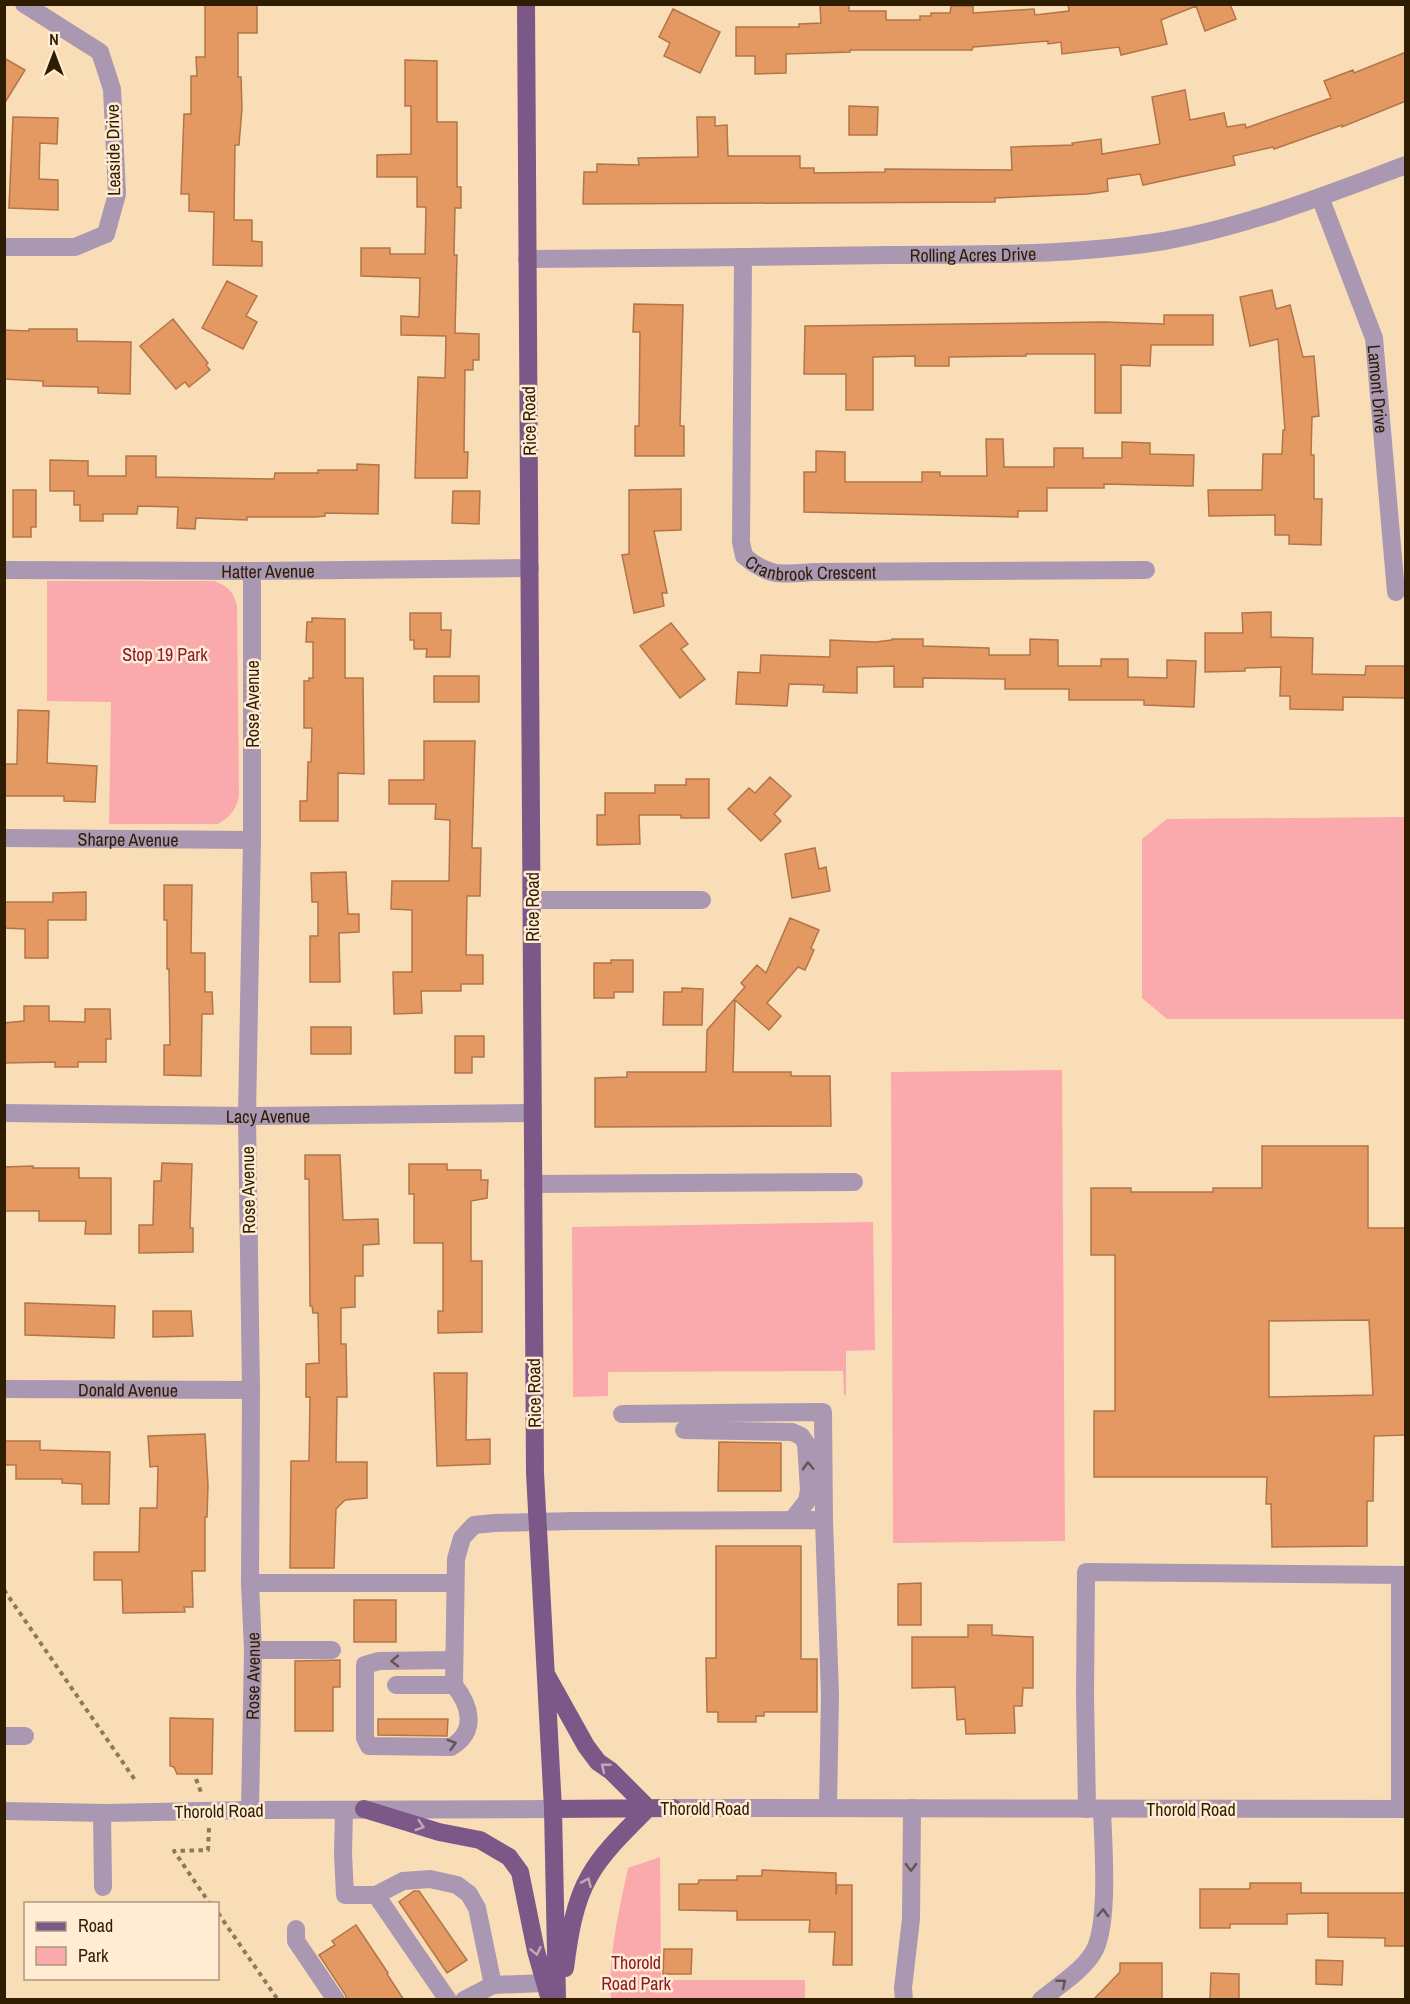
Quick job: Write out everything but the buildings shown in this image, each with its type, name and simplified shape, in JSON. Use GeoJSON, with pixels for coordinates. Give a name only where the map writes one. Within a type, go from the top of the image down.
{"type":"FeatureCollection","features":[{"type":"Feature","properties":{"kind":"main road","name":"Rice Road"},"geometry":{"type":"LineString","coordinates":[[525,4],[537,1523],[553,1809],[558,2000]]}},
{"type":"Feature","properties":{"kind":"main road"},"geometry":{"type":"LineString","coordinates":[[546,1673],[586,1746],[598,1762],[611,1771],[648,1808],[613,1844],[586,1883],[570,1932],[558,2000]]}},
{"type":"Feature","properties":{"kind":"main road","name":"Thorold Road"},"geometry":{"type":"LineString","coordinates":[[553,1809],[673,1808]]}},
{"type":"Feature","properties":{"kind":"main road"},"geometry":{"type":"LineString","coordinates":[[364,1809],[439,1832],[480,1840],[509,1857],[520,1872],[547,1991]]}},
{"type":"Feature","properties":{"kind":"street","name":"Leaside Drive"},"geometry":{"type":"LineString","coordinates":[[4,247],[75,247],[106,234],[117,194],[112,89],[100,52],[24,4]]}},
{"type":"Feature","properties":{"kind":"street","name":"Rolling Acres Drive"},"geometry":{"type":"LineString","coordinates":[[527,259],[1015,254],[1091,251],[1188,236],[1284,211],[1406,165]]}},
{"type":"Feature","properties":{"kind":"street","name":"Lamont Drive"},"geometry":{"type":"LineString","coordinates":[[1320,197],[1374,338],[1396,592]]}},
{"type":"Feature","properties":{"kind":"street","name":"Cranbrook Crescent"},"geometry":{"type":"LineString","coordinates":[[743,257],[741,542],[744,556],[759,568],[780,574],[1146,570]]}},
{"type":"Feature","properties":{"kind":"street","name":"Hatter Avenue"},"geometry":{"type":"LineString","coordinates":[[4,570],[252,571],[530,568]]}},
{"type":"Feature","properties":{"kind":"street","name":"Rose Avenue"},"geometry":{"type":"LineString","coordinates":[[250,1810],[253,1650],[250,1583],[251,1390],[246,1116],[252,840],[252,571]]}},
{"type":"Feature","properties":{"kind":"street","name":"Sharpe Avenue"},"geometry":{"type":"LineString","coordinates":[[4,838],[252,840]]}},
{"type":"Feature","properties":{"kind":"street"},"geometry":{"type":"LineString","coordinates":[[532,900],[702,900]]}},
{"type":"Feature","properties":{"kind":"street","name":"Lacy Avenue"},"geometry":{"type":"LineString","coordinates":[[4,1113],[246,1116],[532,1113]]}},
{"type":"Feature","properties":{"kind":"street"},"geometry":{"type":"LineString","coordinates":[[533,1184],[854,1182]]}},
{"type":"Feature","properties":{"kind":"street","name":"Donald Avenue"},"geometry":{"type":"LineString","coordinates":[[4,1389],[251,1390]]}},
{"type":"Feature","properties":{"kind":"street"},"geometry":{"type":"LineString","coordinates":[[622,1414],[823,1412],[830,1695],[828,1808]]}},
{"type":"Feature","properties":{"kind":"street"},"geometry":{"type":"LineString","coordinates":[[684,1430],[792,1432],[801,1436],[806,1443],[809,1490],[807,1501],[793,1519]]}},
{"type":"Feature","properties":{"kind":"street"},"geometry":{"type":"LineString","coordinates":[[454,1660],[379,1661],[366,1665],[365,1738],[369,1746],[451,1747],[461,1741],[468,1726],[468,1708],[463,1696],[454,1685],[454,1660],[454,1583],[456,1559],[462,1538],[474,1525],[824,1520]]}},
{"type":"Feature","properties":{"kind":"street"},"geometry":{"type":"LineString","coordinates":[[1041,2000],[1082,1966],[1099,1940],[1102,1924],[1103,1897],[1085,1696],[1086,1572],[1403,1575],[1403,1809]]}},
{"type":"Feature","properties":{"kind":"street"},"geometry":{"type":"LineString","coordinates":[[250,1583],[454,1583]]}},
{"type":"Feature","properties":{"kind":"street"},"geometry":{"type":"LineString","coordinates":[[253,1650],[332,1650]]}},
{"type":"Feature","properties":{"kind":"street"},"geometry":{"type":"LineString","coordinates":[[396,1685],[454,1685]]}},
{"type":"Feature","properties":{"kind":"street"},"geometry":{"type":"LineString","coordinates":[[4,1736],[25,1736]]}},
{"type":"Feature","properties":{"kind":"street","name":"Thorold Road"},"geometry":{"type":"LineString","coordinates":[[673,1808],[1403,1809]]}},
{"type":"Feature","properties":{"kind":"street"},"geometry":{"type":"LineString","coordinates":[[904,2000],[903,1988],[910,1919],[912,1808]]}},
{"type":"Feature","properties":{"kind":"street","name":"Thorold Road"},"geometry":{"type":"LineString","coordinates":[[4,1811],[102,1813],[208,1810],[553,1809]]}},
{"type":"Feature","properties":{"kind":"street"},"geometry":{"type":"LineString","coordinates":[[344,1810],[345,1894],[376,1894],[404,1881],[430,1879],[458,1885],[469,1894],[477,1908],[493,1985]]}},
{"type":"Feature","properties":{"kind":"street"},"geometry":{"type":"LineString","coordinates":[[102,1813],[103,1887]]}},
{"type":"Feature","properties":{"kind":"street"},"geometry":{"type":"LineString","coordinates":[[376,1894],[448,2000]]}},
{"type":"Feature","properties":{"kind":"street"},"geometry":{"type":"LineString","coordinates":[[296,1929],[296,1941],[336,2000]]}},
{"type":"Feature","properties":{"kind":"street"},"geometry":{"type":"LineString","coordinates":[[464,2000],[493,1985],[547,1991]]}},
{"type":"Feature","properties":{"kind":"path"},"geometry":{"type":"LineString","coordinates":[[4,1590],[135,1780]]}},
{"type":"Feature","properties":{"kind":"path"},"geometry":{"type":"LineString","coordinates":[[196,1779],[208,1810],[208,1850],[174,1851],[209,1902]]}},
{"type":"Feature","properties":{"kind":"path"},"geometry":{"type":"LineString","coordinates":[[219,1914],[278,2000]]}},
{"type":"Feature","properties":{"kind":"green space","name":"Stop 19 Park"},"geometry":{"type":"Polygon","coordinates":[[[47,581],[214,581],[227,587],[232,593],[237,606],[239,796],[232,813],[226,819],[218,824],[109,824],[111,702],[47,701],[47,581]]]}},
{"type":"Feature","properties":{"kind":"green space"},"geometry":{"type":"Polygon","coordinates":[[[1405,817],[1405,1019],[1167,1019],[1142,998],[1142,839],[1167,819],[1405,817]]]}},
{"type":"Feature","properties":{"kind":"green space"},"geometry":{"type":"Polygon","coordinates":[[[1062,1070],[1065,1541],[893,1543],[891,1072],[1062,1070]]]}},
{"type":"Feature","properties":{"kind":"green space"},"geometry":{"type":"Polygon","coordinates":[[[873,1222],[875,1350],[846,1351],[846,1395],[844,1395],[843,1371],[608,1372],[608,1396],[573,1397],[572,1227],[873,1222]]]}},
{"type":"Feature","properties":{"kind":"green space","name":"Thorold Road Park"},"geometry":{"type":"Polygon","coordinates":[[[660,1857],[661,1980],[805,1980],[805,1999],[611,1999],[613,1950],[628,1868],[660,1857]]]}}]}
